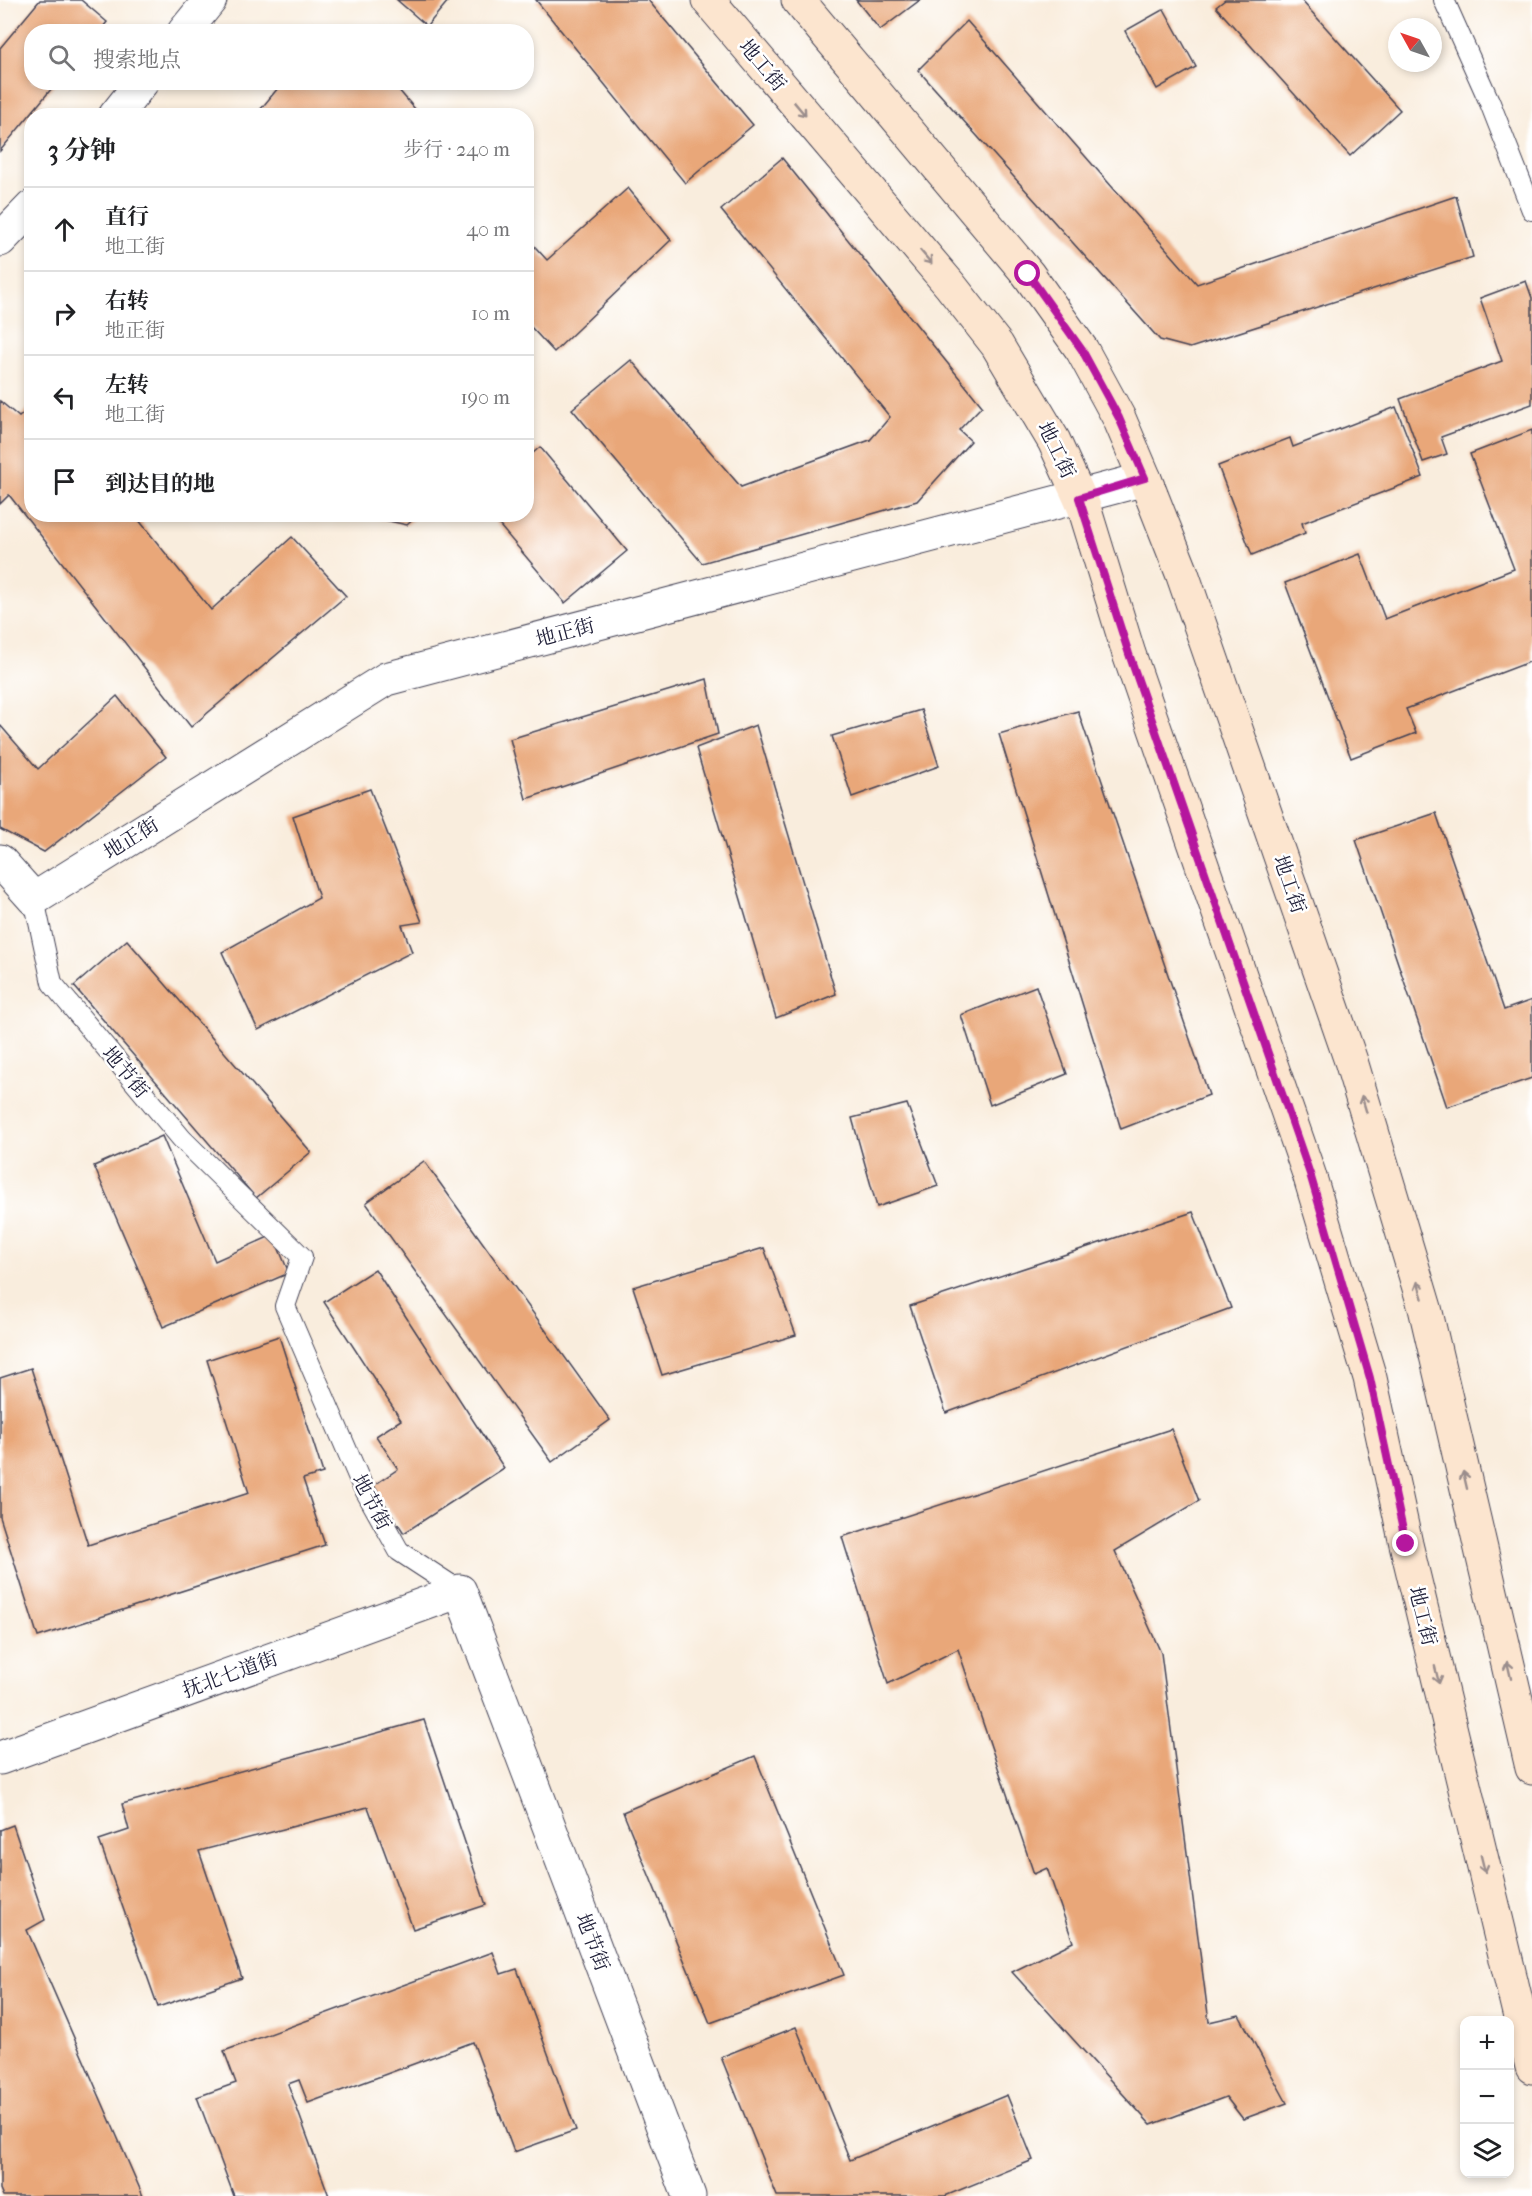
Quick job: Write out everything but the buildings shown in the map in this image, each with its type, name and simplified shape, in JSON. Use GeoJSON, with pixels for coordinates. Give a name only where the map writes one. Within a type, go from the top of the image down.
{"type":"FeatureCollection","features":[{"type":"Feature","properties":{"kind":"main road","name":"地工街"},"geometry":{"type":"LineString","coordinates":[[708,0],[950,285],[997,345],[1054,441],[1079,498],[1129,654],[1310,1174],[1366,1367],[1406,1544],[1532,2067]]}},
{"type":"Feature","properties":{"kind":"main road","name":"地工街"},"geometry":{"type":"LineString","coordinates":[[798,0],[1028,274],[1082,350],[1119,418],[1145,478],[1182,573],[1351,1061],[1425,1308],[1532,1768]]}},
{"type":"Feature","properties":{"kind":"street"},"geometry":{"type":"LineString","coordinates":[[190,24],[210,0]]}},
{"type":"Feature","properties":{"kind":"street"},"geometry":{"type":"LineString","coordinates":[[121,108],[136,90]]}},
{"type":"Feature","properties":{"kind":"street"},"geometry":{"type":"LineString","coordinates":[[0,240],[24,215]]}},
{"type":"Feature","properties":{"kind":"street","name":"地正街"},"geometry":{"type":"LineString","coordinates":[[34,898],[386,679],[1079,498],[1145,478]]}},
{"type":"Feature","properties":{"kind":"street"},"geometry":{"type":"LineString","coordinates":[[0,861],[34,898]]}},
{"type":"Feature","properties":{"kind":"street","name":"抚北七道街"},"geometry":{"type":"LineString","coordinates":[[0,1758],[460,1590]]}},
{"type":"Feature","properties":{"kind":"street","name":"地节街"},"geometry":{"type":"LineString","coordinates":[[460,1590],[689,2196]]}},
{"type":"Feature","properties":{"kind":"lane"},"geometry":{"type":"LineString","coordinates":[[1444,0],[1491,103],[1532,210]]}},
{"type":"Feature","properties":{"kind":"lane","name":"地节街"},"geometry":{"type":"LineString","coordinates":[[34,898],[52,983],[182,1139],[302,1257],[285,1306],[361,1483],[399,1551],[460,1590]]}},
{"type":"Feature","properties":{"kind":"route"},"geometry":{"type":"LineString","coordinates":[[1028,274],[1082,350],[1119,418],[1145,478],[1079,498],[1084,507],[1129,654],[1310,1174],[1370,1378],[1406,1544]]}}]}
